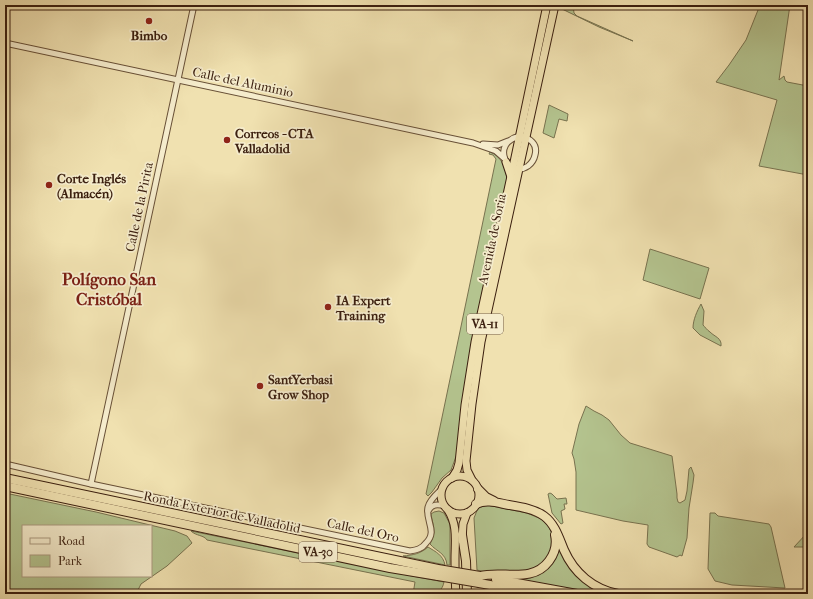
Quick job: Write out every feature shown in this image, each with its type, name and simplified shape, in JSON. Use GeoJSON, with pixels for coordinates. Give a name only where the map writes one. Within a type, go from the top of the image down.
{"type":"FeatureCollection","features":[{"type":"Feature","properties":{"kind":"highway"},"geometry":{"type":"LineString","coordinates":[[517,138],[523,111],[526,106],[547,5]]}},
{"type":"Feature","properties":{"kind":"highway","name":"Avenida de Soria"},"geometry":{"type":"LineString","coordinates":[[472,480],[466,461],[475,378],[481,342],[516,168],[517,138],[555,5]]}},
{"type":"Feature","properties":{"kind":"highway"},"geometry":{"type":"LineString","coordinates":[[505,160],[511,177]]}},
{"type":"Feature","properties":{"kind":"highway","name":"Avenida de Soria"},"geometry":{"type":"LineString","coordinates":[[452,478],[459,463],[465,404],[476,342],[511,177],[516,168]]}},
{"type":"Feature","properties":{"kind":"highway"},"geometry":{"type":"LineString","coordinates":[[452,478],[464,476],[472,480]]}},
{"type":"Feature","properties":{"kind":"highway","name":"Ronda Exterior de Valladolid"},"geometry":{"type":"LineString","coordinates":[[5,478],[180,519]]}},
{"type":"Feature","properties":{"kind":"highway","name":"VA-11"},"geometry":{"type":"LineString","coordinates":[[442,488],[445,483],[452,478]]}},
{"type":"Feature","properties":{"kind":"highway","name":"VA-11"},"geometry":{"type":"LineString","coordinates":[[472,480],[478,489]]}},
{"type":"Feature","properties":{"kind":"highway","name":"Ronda Exterior de Valladolid"},"geometry":{"type":"LineString","coordinates":[[5,486],[200,523],[390,568],[438,572],[577,594]]}},
{"type":"Feature","properties":{"kind":"highway"},"geometry":{"type":"LineString","coordinates":[[442,488],[442,499],[454,522],[456,533],[456,594]]}},
{"type":"Feature","properties":{"kind":"highway"},"geometry":{"type":"LineString","coordinates":[[446,508],[457,514],[471,511],[479,498],[478,489]]}},
{"type":"Feature","properties":{"kind":"highway"},"geometry":{"type":"LineString","coordinates":[[478,489],[488,499],[532,510],[544,516],[557,532],[572,565],[579,573],[596,586],[618,594]]}},
{"type":"Feature","properties":{"kind":"highway"},"geometry":{"type":"LineString","coordinates":[[476,504],[496,502]]}},
{"type":"Feature","properties":{"kind":"highway"},"geometry":{"type":"LineString","coordinates":[[463,594],[462,535],[464,520],[467,513]]}},
{"type":"Feature","properties":{"kind":"highway"},"geometry":{"type":"LineString","coordinates":[[507,594],[486,587],[479,579],[486,574],[512,576],[531,574],[542,569],[551,560],[555,548],[556,535],[552,524]]}},
{"type":"Feature","properties":{"kind":"highway"},"geometry":{"type":"LineString","coordinates":[[462,535],[466,561],[467,594]]}},
{"type":"Feature","properties":{"kind":"highway","name":"Ronda Exterior de Valladolid"},"geometry":{"type":"LineString","coordinates":[[479,579],[540,594]]}},
{"type":"Feature","properties":{"kind":"street","name":"Calle de la Pirita"},"geometry":{"type":"LineString","coordinates":[[91,484],[194,5]]}},
{"type":"Feature","properties":{"kind":"street","name":"Calle del Aluminio"},"geometry":{"type":"LineString","coordinates":[[5,43],[476,143],[497,145],[517,138]]}},
{"type":"Feature","properties":{"kind":"street"},"geometry":{"type":"LineString","coordinates":[[505,160],[504,148],[506,144],[517,138],[530,139],[535,148],[535,156],[531,164],[526,167],[516,168]]}},
{"type":"Feature","properties":{"kind":"street","name":"Calle del Aluminio"},"geometry":{"type":"LineString","coordinates":[[476,143],[496,151],[516,168]]}},
{"type":"Feature","properties":{"kind":"street","name":"Calle del Oro"},"geometry":{"type":"LineString","coordinates":[[5,464],[91,484],[410,551],[422,548],[430,539],[431,527],[427,514]]}},
{"type":"Feature","properties":{"kind":"street"},"geometry":{"type":"LineString","coordinates":[[427,514],[432,498],[442,488]]}},
{"type":"Feature","properties":{"kind":"street"},"geometry":{"type":"LineString","coordinates":[[427,514],[434,505],[440,504],[446,508]]}},
{"type":"Feature","properties":{"kind":"green space"},"geometry":{"type":"Polygon","coordinates":[[[562,5],[573,5],[574,13],[577,16],[633,41],[599,27],[562,9],[562,5]]]}},
{"type":"Feature","properties":{"kind":"green space"},"geometry":{"type":"Polygon","coordinates":[[[760,5],[790,5],[779,80],[784,76],[787,82],[808,86],[808,175],[759,166],[777,100],[716,82],[746,40],[760,5]]]}},
{"type":"Feature","properties":{"kind":"green space"},"geometry":{"type":"Polygon","coordinates":[[[549,105],[568,114],[567,121],[559,119],[554,138],[543,133],[549,105]]]}},
{"type":"Feature","properties":{"kind":"green space"},"geometry":{"type":"Polygon","coordinates":[[[490,152],[498,157],[503,163],[507,180],[457,454],[451,470],[442,478],[428,496],[426,494],[496,159],[493,155],[489,154],[490,152]]]}},
{"type":"Feature","properties":{"kind":"green space"},"geometry":{"type":"Polygon","coordinates":[[[650,249],[709,268],[700,299],[643,280],[650,249]]]}},
{"type":"Feature","properties":{"kind":"green space"},"geometry":{"type":"Polygon","coordinates":[[[701,304],[704,311],[703,325],[719,339],[721,346],[700,335],[693,328],[701,304]]]}},
{"type":"Feature","properties":{"kind":"green space"},"geometry":{"type":"Polygon","coordinates":[[[586,406],[609,420],[621,435],[630,443],[672,456],[677,498],[678,502],[680,503],[685,500],[689,469],[691,467],[694,475],[689,508],[687,538],[682,556],[680,555],[677,557],[649,547],[647,544],[648,525],[576,510],[576,472],[572,453],[579,424],[586,406]]]}},
{"type":"Feature","properties":{"kind":"green space"},"geometry":{"type":"Polygon","coordinates":[[[5,493],[150,525],[22,525],[22,577],[151,577],[141,584],[137,592],[139,594],[5,594],[5,493]]]}},
{"type":"Feature","properties":{"kind":"green space"},"geometry":{"type":"Polygon","coordinates":[[[550,493],[557,499],[566,498],[567,504],[564,504],[565,509],[561,511],[563,523],[561,524],[552,513],[548,494],[550,493]]]}},
{"type":"Feature","properties":{"kind":"green space"},"geometry":{"type":"Polygon","coordinates":[[[487,505],[527,513],[541,519],[549,527],[553,536],[554,544],[547,561],[528,571],[485,572],[477,570],[474,518],[478,508],[487,505]]]}},
{"type":"Feature","properties":{"kind":"green space"},"geometry":{"type":"Polygon","coordinates":[[[439,511],[444,513],[450,524],[450,565],[447,565],[443,555],[430,544],[434,532],[431,514],[439,511]]]}},
{"type":"Feature","properties":{"kind":"green space"},"geometry":{"type":"Polygon","coordinates":[[[710,513],[715,513],[718,516],[769,524],[771,527],[785,588],[732,585],[715,581],[708,569],[710,513]]]}},
{"type":"Feature","properties":{"kind":"green space"},"geometry":{"type":"Polygon","coordinates":[[[152,525],[175,531],[187,536],[192,543],[167,566],[152,576],[152,525]]]}},
{"type":"Feature","properties":{"kind":"green space"},"geometry":{"type":"Polygon","coordinates":[[[808,529],[808,547],[794,547],[807,533],[808,529]]]}},
{"type":"Feature","properties":{"kind":"green space"},"geometry":{"type":"Polygon","coordinates":[[[191,531],[444,582],[440,591],[436,593],[413,594],[415,582],[207,540],[191,531]]]}},
{"type":"Feature","properties":{"kind":"green space"},"geometry":{"type":"Polygon","coordinates":[[[558,545],[568,562],[611,594],[598,594],[507,577],[533,575],[558,545]]]}},
{"type":"Feature","properties":{"kind":"green space"},"geometry":{"type":"Polygon","coordinates":[[[428,547],[441,556],[445,565],[403,556],[416,554],[428,547]]]}},
{"type":"Feature","properties":{"kind":"place","name":"Bimbo"},"geometry":{"type":"Point","coordinates":[149,21]}},
{"type":"Feature","properties":{"kind":"place","name":"Correos - CTA Valladolid"},"geometry":{"type":"Point","coordinates":[227,140]}},
{"type":"Feature","properties":{"kind":"place","name":"Corte Inglés (Almacén)"},"geometry":{"type":"Point","coordinates":[49,185]}},
{"type":"Feature","properties":{"kind":"place","name":"IA Expert Training"},"geometry":{"type":"Point","coordinates":[328,307]}},
{"type":"Feature","properties":{"kind":"place","name":"SantYerbasi Grow Shop"},"geometry":{"type":"Point","coordinates":[260,386]}},
{"type":"Feature","properties":{"kind":"district","name":"Polígono San Cristóbal"},"geometry":{"type":"Point","coordinates":[109,289]}}]}
